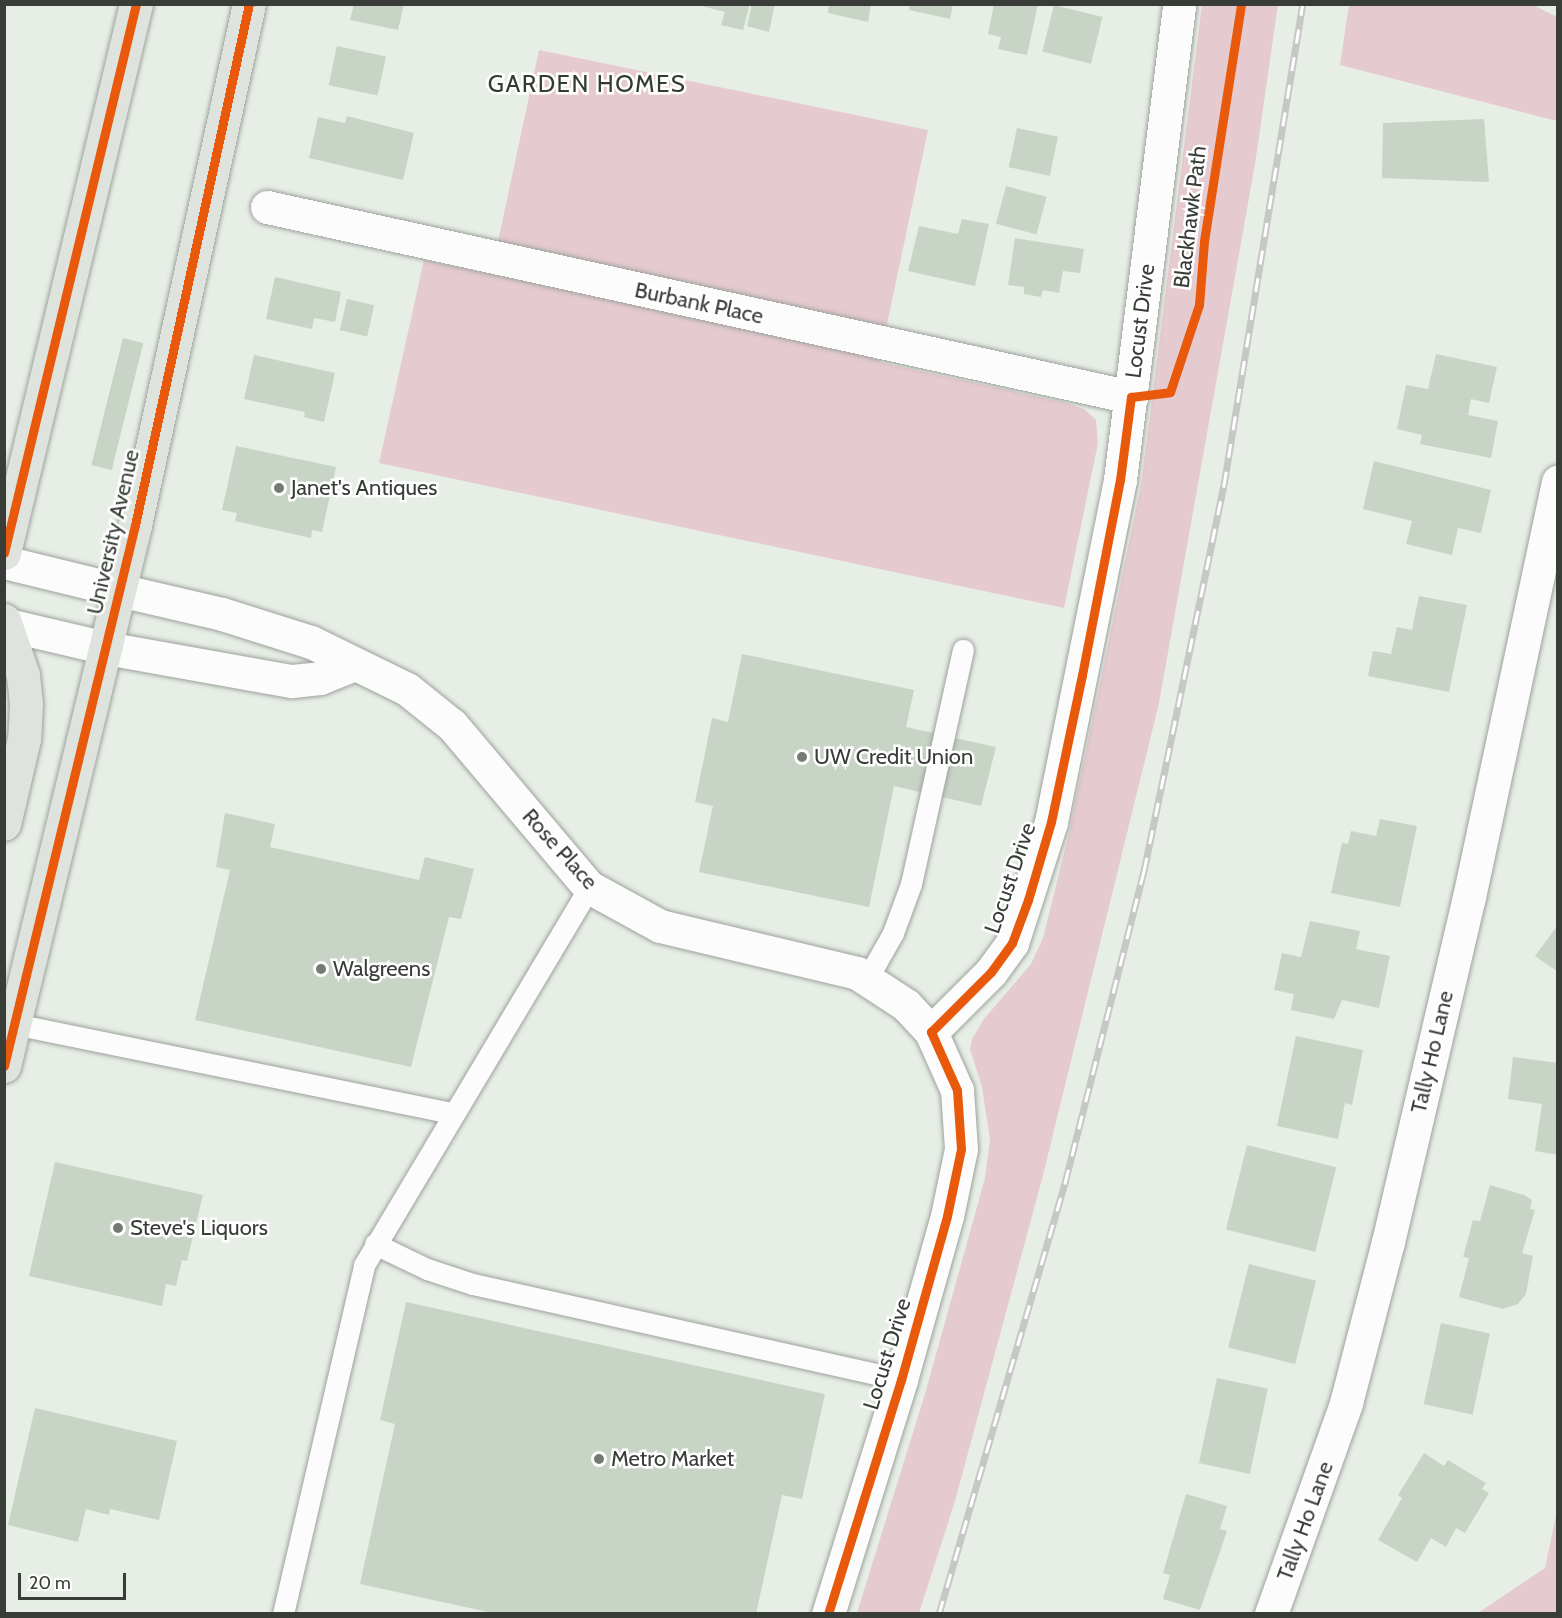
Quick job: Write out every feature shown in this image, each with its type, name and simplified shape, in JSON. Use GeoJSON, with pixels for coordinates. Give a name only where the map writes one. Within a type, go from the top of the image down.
{"type":"FeatureCollection","features":[{"type":"Feature","properties":{"kind":"main road"},"geometry":{"type":"LineString","coordinates":[[4,553],[135,4]]}},
{"type":"Feature","properties":{"kind":"main road","name":"University Avenue"},"geometry":{"type":"LineString","coordinates":[[4,1066],[106,648],[249,4]]}},
{"type":"Feature","properties":{"kind":"main road"},"geometry":{"type":"LineString","coordinates":[[4,824],[24,739],[26,704],[23,675],[5,623]]}},
{"type":"Feature","properties":{"kind":"street","name":"Locust Drive"},"geometry":{"type":"LineString","coordinates":[[828,1614],[902,1380],[947,1216],[961,1149],[957,1090],[931,1032],[991,972],[1012,942],[1028,900],[1051,822],[1120,480],[1179,4]]}},
{"type":"Feature","properties":{"kind":"street","name":"Burbank Place"},"geometry":{"type":"LineString","coordinates":[[267,207],[1131,397]]}},
{"type":"Feature","properties":{"kind":"street","name":"Tally Ho Lane"},"geometry":{"type":"LineString","coordinates":[[1271,1614],[1346,1403],[1388,1242],[1469,897],[1557,481]]}},
{"type":"Feature","properties":{"kind":"street","name":"Rose Place"},"geometry":{"type":"LineString","coordinates":[[4,562],[280,631],[324,646],[353,665],[407,689],[452,725],[589,887],[660,926],[857,973],[906,1005],[931,1032]]}},
{"type":"Feature","properties":{"kind":"street"},"geometry":{"type":"LineString","coordinates":[[5,623],[106,648],[292,681],[320,678],[353,665]]}},
{"type":"Feature","properties":{"kind":"lane"},"geometry":{"type":"LineString","coordinates":[[232,4],[242,38]]}},
{"type":"Feature","properties":{"kind":"lane"},"geometry":{"type":"LineString","coordinates":[[867,979],[893,933],[911,884],[963,650]]}},
{"type":"Feature","properties":{"kind":"lane"},"geometry":{"type":"LineString","coordinates":[[283,1614],[353,1302],[375,1244],[589,887]]}},
{"type":"Feature","properties":{"kind":"lane"},"geometry":{"type":"LineString","coordinates":[[15,1024],[452,1113]]}},
{"type":"Feature","properties":{"kind":"lane"},"geometry":{"type":"LineString","coordinates":[[375,1244],[427,1269],[482,1286],[902,1380]]}},
{"type":"Feature","properties":{"kind":"shaded area"},"geometry":{"type":"Polygon","coordinates":[[[1202,5],[1278,5],[1255,164],[1159,703],[1042,1179],[955,1501],[919,1613],[857,1613],[925,1394],[985,1178],[990,1140],[982,1087],[970,1049],[972,1039],[984,1019],[1031,964],[1043,938],[1069,833],[1141,485],[1202,5]]]}},
{"type":"Feature","properties":{"kind":"shaded area"},"geometry":{"type":"Polygon","coordinates":[[[1349,5],[1533,5],[1557,17],[1557,121],[1340,65],[1349,5]]]}},
{"type":"Feature","properties":{"kind":"shaded area"},"geometry":{"type":"Polygon","coordinates":[[[539,50],[928,130],[879,362],[1067,403],[1084,409],[1096,420],[1098,443],[1064,608],[379,463],[424,260],[491,274],[539,50]]]}},
{"type":"Feature","properties":{"kind":"shaded area"},"geometry":{"type":"Polygon","coordinates":[[[1557,1511],[1557,1613],[1478,1613],[1545,1568],[1557,1511]]]}},
{"type":"Feature","properties":{"kind":"building"},"geometry":{"type":"Polygon","coordinates":[[[354,4],[404,4],[398,30],[350,20],[354,4]]]}},
{"type":"Feature","properties":{"kind":"building"},"geometry":{"type":"Polygon","coordinates":[[[694,4],[750,4],[743,30],[721,25],[725,12],[694,4]]]}},
{"type":"Feature","properties":{"kind":"building"},"geometry":{"type":"Polygon","coordinates":[[[752,4],[775,4],[769,32],[747,26],[752,4]]]}},
{"type":"Feature","properties":{"kind":"building"},"geometry":{"type":"Polygon","coordinates":[[[829,4],[871,4],[868,22],[828,13],[829,4]]]}},
{"type":"Feature","properties":{"kind":"building"},"geometry":{"type":"Polygon","coordinates":[[[910,4],[953,4],[950,19],[909,10],[910,4]]]}},
{"type":"Feature","properties":{"kind":"building"},"geometry":{"type":"Polygon","coordinates":[[[994,4],[1038,4],[1027,55],[998,49],[1001,37],[988,34],[994,4]]]}},
{"type":"Feature","properties":{"kind":"building"},"geometry":{"type":"Polygon","coordinates":[[[1054,5],[1103,17],[1091,64],[1042,52],[1054,5]]]}},
{"type":"Feature","properties":{"kind":"building"},"geometry":{"type":"Polygon","coordinates":[[[337,46],[386,56],[378,96],[329,85],[337,46]]]}},
{"type":"Feature","properties":{"kind":"building"},"geometry":{"type":"Polygon","coordinates":[[[347,116],[414,133],[403,180],[309,158],[318,117],[345,123],[347,116]]]}},
{"type":"Feature","properties":{"kind":"building"},"geometry":{"type":"Polygon","coordinates":[[[1484,119],[1489,182],[1382,178],[1383,123],[1484,119]]]}},
{"type":"Feature","properties":{"kind":"building"},"geometry":{"type":"Polygon","coordinates":[[[1017,128],[1058,137],[1050,176],[1009,167],[1017,128]]]}},
{"type":"Feature","properties":{"kind":"building"},"geometry":{"type":"Polygon","coordinates":[[[1006,186],[1047,197],[1036,235],[996,224],[1006,186]]]}},
{"type":"Feature","properties":{"kind":"building"},"geometry":{"type":"Polygon","coordinates":[[[962,219],[989,224],[975,286],[908,271],[919,226],[958,234],[962,219]]]}},
{"type":"Feature","properties":{"kind":"building"},"geometry":{"type":"Polygon","coordinates":[[[1015,238],[1084,249],[1080,273],[1063,271],[1059,293],[1043,290],[1041,297],[1024,294],[1024,287],[1008,285],[1015,238]]]}},
{"type":"Feature","properties":{"kind":"building"},"geometry":{"type":"Polygon","coordinates":[[[275,277],[341,292],[335,322],[314,318],[312,329],[266,319],[275,277]]]}},
{"type":"Feature","properties":{"kind":"building"},"geometry":{"type":"Polygon","coordinates":[[[347,299],[374,305],[367,336],[340,330],[347,299]]]}},
{"type":"Feature","properties":{"kind":"building"},"geometry":{"type":"Polygon","coordinates":[[[123,338],[143,343],[112,470],[91,465],[123,338]]]}},
{"type":"Feature","properties":{"kind":"building"},"geometry":{"type":"Polygon","coordinates":[[[1436,354],[1497,367],[1489,403],[1471,399],[1468,415],[1498,421],[1491,458],[1420,444],[1422,435],[1397,429],[1406,385],[1428,389],[1436,354]]]}},
{"type":"Feature","properties":{"kind":"building"},"geometry":{"type":"Polygon","coordinates":[[[254,355],[335,373],[324,422],[304,417],[305,412],[244,399],[254,355]]]}},
{"type":"Feature","properties":{"kind":"building","name":"Janet's Antiques"},"geometry":{"type":"Polygon","coordinates":[[[236,446],[336,467],[322,532],[312,530],[311,538],[235,521],[237,513],[222,510],[236,446]]]}},
{"type":"Feature","properties":{"kind":"building"},"geometry":{"type":"Polygon","coordinates":[[[1374,461],[1491,490],[1481,533],[1458,528],[1452,555],[1406,544],[1412,521],[1363,509],[1374,461]]]}},
{"type":"Feature","properties":{"kind":"building"},"geometry":{"type":"Polygon","coordinates":[[[1419,596],[1467,605],[1449,692],[1368,676],[1373,651],[1391,654],[1397,627],[1412,630],[1419,596]]]}},
{"type":"Feature","properties":{"kind":"building","name":"UW Credit Union"},"geometry":{"type":"Polygon","coordinates":[[[742,654],[914,690],[906,727],[996,747],[981,806],[894,786],[869,907],[699,872],[713,806],[695,802],[712,718],[728,722],[742,654]]]}},
{"type":"Feature","properties":{"kind":"building","name":"Walgreens"},"geometry":{"type":"Polygon","coordinates":[[[225,813],[275,824],[270,847],[419,880],[425,857],[474,869],[461,919],[449,917],[411,1067],[195,1020],[230,870],[216,867],[225,813]]]}},
{"type":"Feature","properties":{"kind":"building"},"geometry":{"type":"Polygon","coordinates":[[[1380,819],[1417,826],[1400,907],[1331,893],[1342,843],[1348,844],[1351,831],[1376,836],[1380,819]]]}},
{"type":"Feature","properties":{"kind":"building"},"geometry":{"type":"Polygon","coordinates":[[[1310,921],[1360,931],[1356,949],[1390,956],[1379,1008],[1342,1000],[1334,1019],[1291,1010],[1294,994],[1274,990],[1282,953],[1301,957],[1310,921]]]}},
{"type":"Feature","properties":{"kind":"building"},"geometry":{"type":"Polygon","coordinates":[[[1558,925],[1558,972],[1535,956],[1558,925]]]}},
{"type":"Feature","properties":{"kind":"building"},"geometry":{"type":"Polygon","coordinates":[[[1296,1036],[1363,1050],[1352,1105],[1345,1103],[1338,1139],[1277,1126],[1296,1036]]]}},
{"type":"Feature","properties":{"kind":"building"},"geometry":{"type":"Polygon","coordinates":[[[1513,1057],[1558,1063],[1558,1155],[1535,1151],[1542,1104],[1508,1099],[1513,1057]]]}},
{"type":"Feature","properties":{"kind":"building"},"geometry":{"type":"Polygon","coordinates":[[[1247,1145],[1336,1167],[1315,1252],[1226,1229],[1247,1145]]]}},
{"type":"Feature","properties":{"kind":"building","name":"Steve's Liquors"},"geometry":{"type":"Polygon","coordinates":[[[55,1162],[203,1195],[187,1261],[182,1260],[176,1286],[166,1284],[162,1306],[29,1276],[55,1162]]]}},
{"type":"Feature","properties":{"kind":"building"},"geometry":{"type":"Polygon","coordinates":[[[1490,1185],[1524,1195],[1532,1200],[1530,1209],[1535,1210],[1522,1253],[1533,1256],[1526,1294],[1518,1304],[1503,1309],[1459,1297],[1469,1258],[1463,1257],[1473,1220],[1480,1221],[1490,1185]]]}},
{"type":"Feature","properties":{"kind":"building"},"geometry":{"type":"Polygon","coordinates":[[[1249,1264],[1316,1281],[1295,1364],[1228,1347],[1249,1264]]]}},
{"type":"Feature","properties":{"kind":"building","name":"Metro Market"},"geometry":{"type":"Polygon","coordinates":[[[406,1302],[825,1394],[802,1499],[782,1495],[756,1614],[497,1614],[360,1584],[395,1424],[380,1420],[406,1302]]]}},
{"type":"Feature","properties":{"kind":"building"},"geometry":{"type":"Polygon","coordinates":[[[1441,1323],[1490,1333],[1473,1415],[1424,1404],[1441,1323]]]}},
{"type":"Feature","properties":{"kind":"building"},"geometry":{"type":"Polygon","coordinates":[[[1217,1378],[1268,1389],[1250,1474],[1199,1463],[1217,1378]]]}},
{"type":"Feature","properties":{"kind":"building"},"geometry":{"type":"Polygon","coordinates":[[[35,1408],[177,1441],[159,1520],[110,1509],[109,1515],[86,1509],[78,1542],[8,1525],[35,1408]]]}},
{"type":"Feature","properties":{"kind":"building"},"geometry":{"type":"Polygon","coordinates":[[[1424,1453],[1444,1466],[1448,1460],[1486,1483],[1482,1489],[1489,1493],[1465,1533],[1456,1528],[1446,1547],[1431,1538],[1417,1562],[1378,1540],[1402,1498],[1398,1495],[1424,1453]]]}},
{"type":"Feature","properties":{"kind":"building"},"geometry":{"type":"Polygon","coordinates":[[[1186,1494],[1227,1506],[1220,1529],[1227,1531],[1200,1610],[1163,1599],[1170,1575],[1163,1573],[1186,1494]]]}},
{"type":"Feature","properties":{"kind":"railway"},"geometry":{"type":"LineString","coordinates":[[939,1614],[1065,1183],[1144,871],[1224,485],[1303,4]]}},
{"type":"Feature","properties":{"kind":"cycle path"},"geometry":{"type":"LineString","coordinates":[[4,553],[136,4]]}},
{"type":"Feature","properties":{"kind":"cycle path"},"geometry":{"type":"LineString","coordinates":[[4,1066],[135,525],[249,4]]}},
{"type":"Feature","properties":{"kind":"cycle path","name":"Blackhawk Path"},"geometry":{"type":"LineString","coordinates":[[828,1614],[901,1380],[947,1216],[961,1149],[957,1090],[931,1032],[991,972],[1012,943],[1028,900],[1051,822],[1082,675],[1120,480],[1131,397],[1170,392],[1199,305],[1204,241],[1241,4]]}},
{"type":"Feature","properties":{"kind":"place","name":"Janet's Antiques"},"geometry":{"type":"Point","coordinates":[279,488]}},
{"type":"Feature","properties":{"kind":"place","name":"UW Credit Union"},"geometry":{"type":"Point","coordinates":[802,757]}},
{"type":"Feature","properties":{"kind":"place","name":"Walgreens"},"geometry":{"type":"Point","coordinates":[321,969]}},
{"type":"Feature","properties":{"kind":"place","name":"Steve's Liquors"},"geometry":{"type":"Point","coordinates":[118,1228]}},
{"type":"Feature","properties":{"kind":"place","name":"Metro Market"},"geometry":{"type":"Point","coordinates":[599,1459]}},
{"type":"Feature","properties":{"kind":"district","name":"GARDEN HOMES"},"geometry":{"type":"Point","coordinates":[587,84]}}]}
